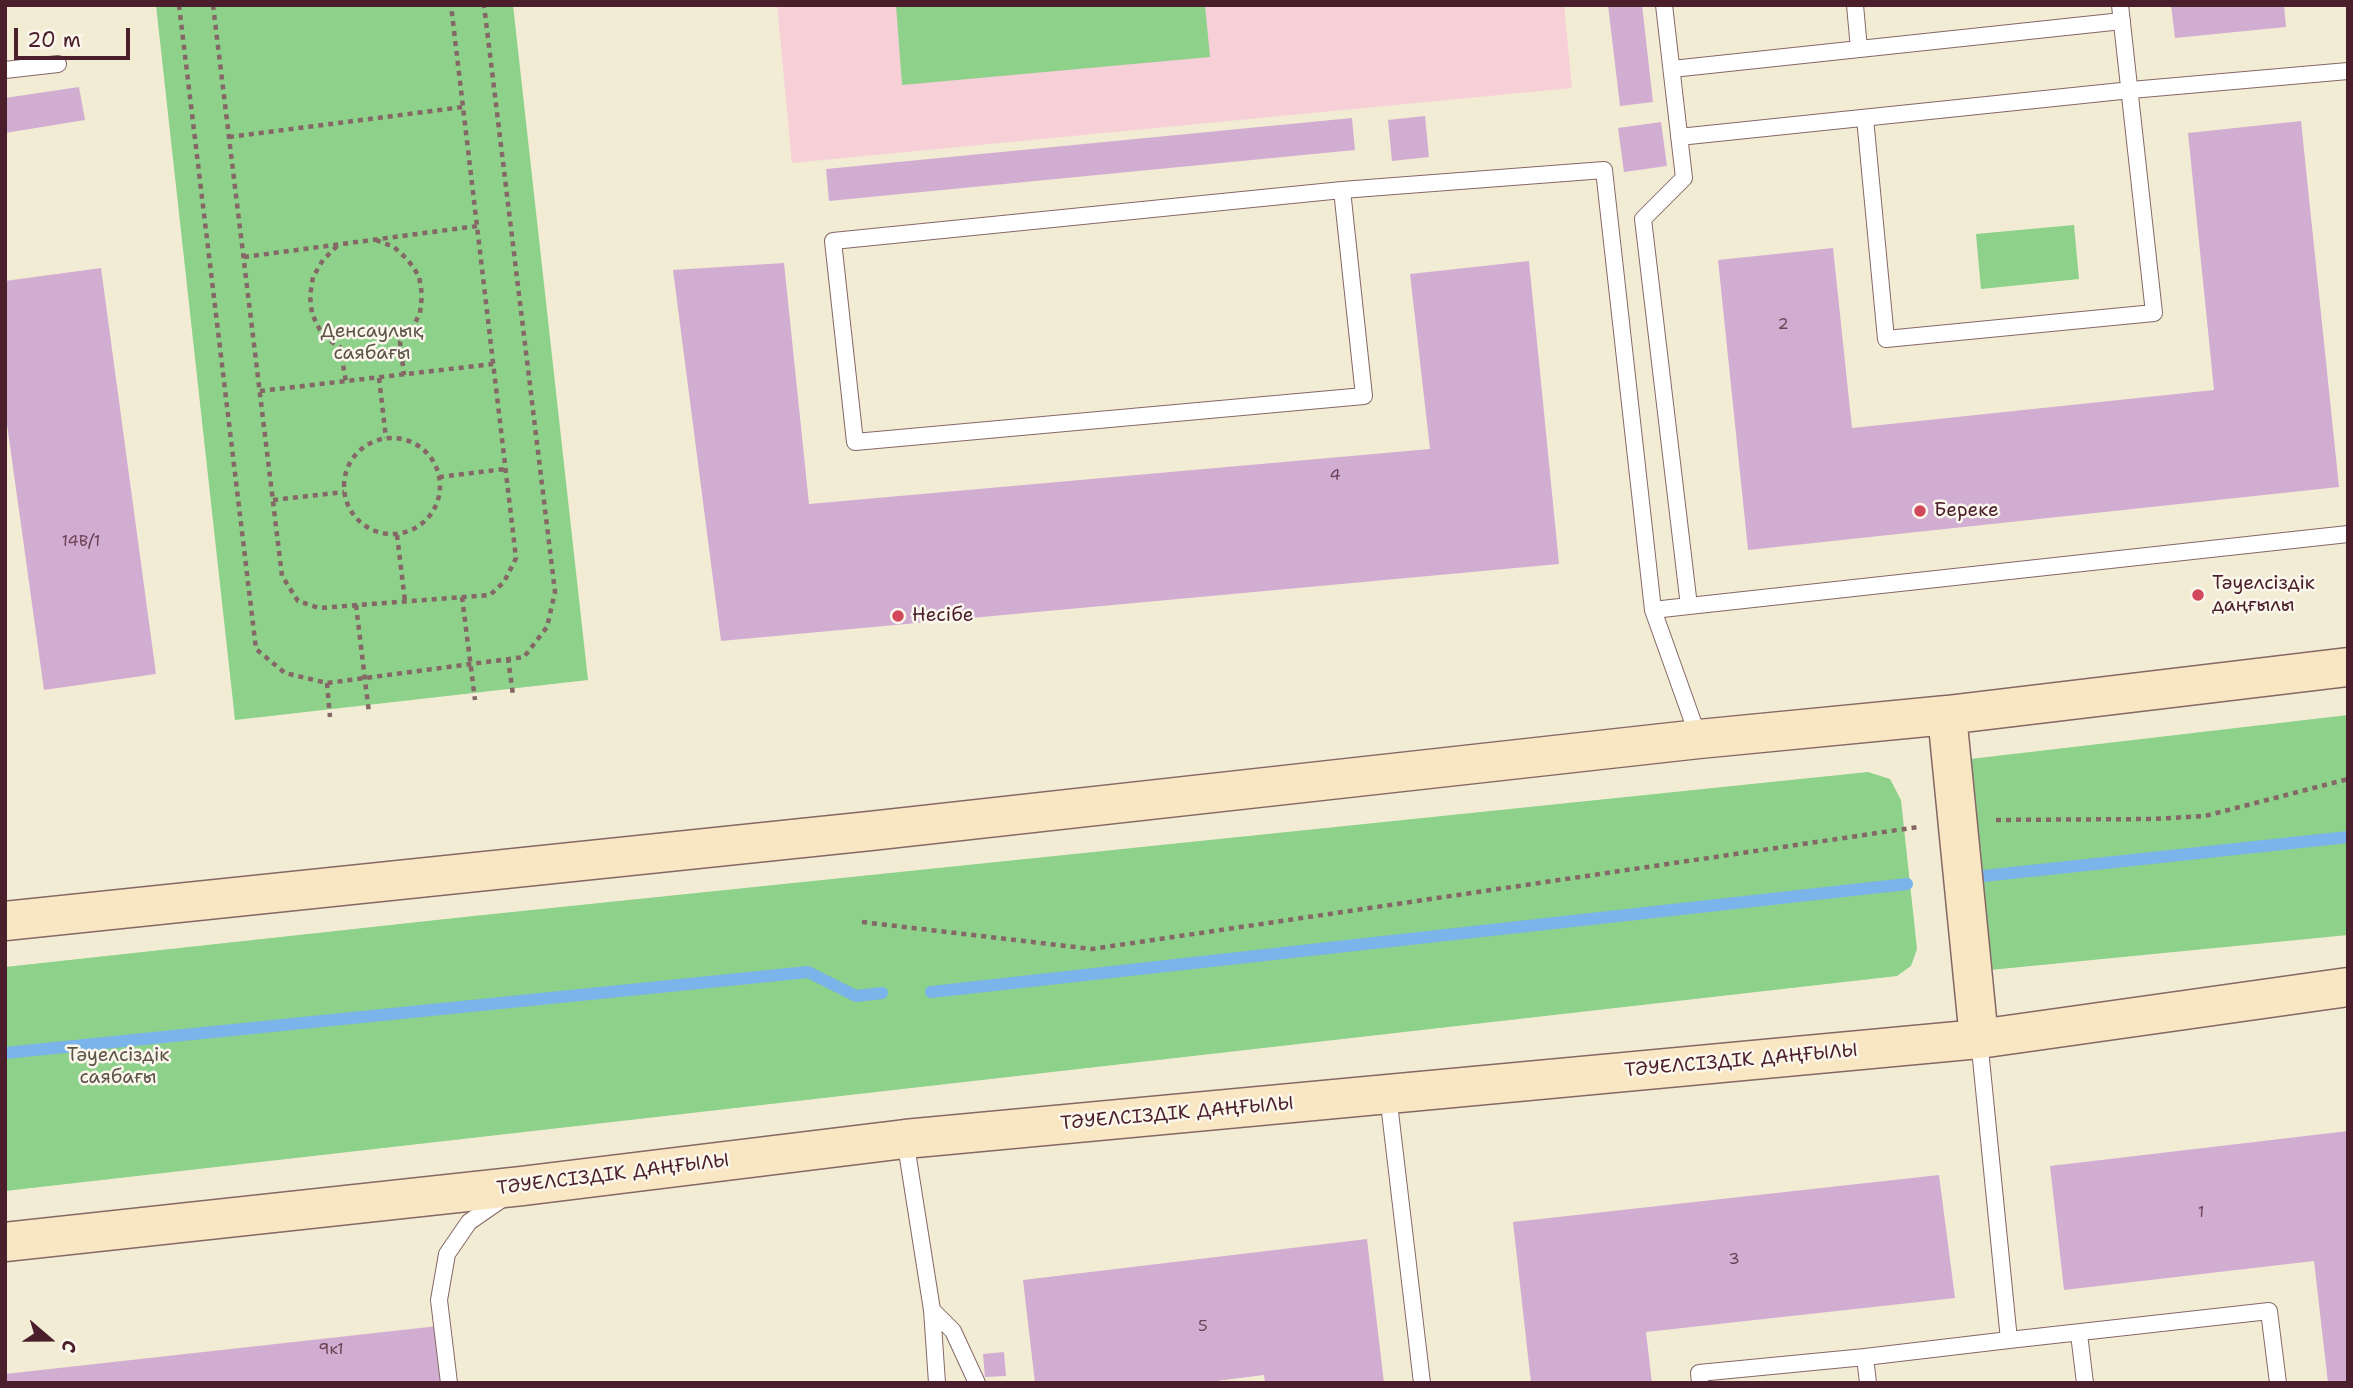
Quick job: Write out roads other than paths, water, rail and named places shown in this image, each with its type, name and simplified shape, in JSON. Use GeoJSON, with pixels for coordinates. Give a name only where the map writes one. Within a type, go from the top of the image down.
{"type":"FeatureCollection","features":[{"type":"Feature","properties":{"kind":"street"},"geometry":{"type":"LineString","coordinates":[[5,920],[870,831],[1699,739],[1947,715],[2348,667]]}},
{"type":"Feature","properties":{"kind":"street"},"geometry":{"type":"LineString","coordinates":[[1947,715],[1979,1039]]}},
{"type":"Feature","properties":{"kind":"street","name":"ТӘУЕЛСІЗДІК ДАҢҒЫЛЫ"},"geometry":{"type":"LineString","coordinates":[[5,1242],[522,1186],[905,1139],[1979,1039],[2348,987]]}},
{"type":"Feature","properties":{"kind":"lane"},"geometry":{"type":"LineString","coordinates":[[1664,5],[1684,178],[1643,219],[1689,606]]}},
{"type":"Feature","properties":{"kind":"lane"},"geometry":{"type":"LineString","coordinates":[[1855,5],[1859,49]]}},
{"type":"Feature","properties":{"kind":"lane"},"geometry":{"type":"LineString","coordinates":[[1672,69],[1859,49],[2121,13],[2154,313],[1886,339],[1865,118]]}},
{"type":"Feature","properties":{"kind":"lane"},"geometry":{"type":"LineString","coordinates":[[5,70],[58,64]]}},
{"type":"Feature","properties":{"kind":"lane"},"geometry":{"type":"LineString","coordinates":[[1679,137],[2131,90],[2348,71]]}},
{"type":"Feature","properties":{"kind":"lane"},"geometry":{"type":"LineString","coordinates":[[1342,190],[1364,396],[855,442],[833,242],[1342,190],[1604,170],[1653,610],[1699,739]]}},
{"type":"Feature","properties":{"kind":"lane"},"geometry":{"type":"LineString","coordinates":[[1653,610],[2348,534]]}},
{"type":"Feature","properties":{"kind":"lane"},"geometry":{"type":"LineString","coordinates":[[1979,1039],[2009,1340]]}},
{"type":"Feature","properties":{"kind":"lane"},"geometry":{"type":"LineString","coordinates":[[1388,1095],[1422,1383]]}},
{"type":"Feature","properties":{"kind":"lane"},"geometry":{"type":"LineString","coordinates":[[905,1139],[932,1310],[937,1383]]}},
{"type":"Feature","properties":{"kind":"lane"},"geometry":{"type":"LineString","coordinates":[[449,1383],[439,1300],[447,1254],[469,1222],[522,1186]]}},
{"type":"Feature","properties":{"kind":"lane"},"geometry":{"type":"LineString","coordinates":[[932,1310],[953,1331],[977,1383]]}},
{"type":"Feature","properties":{"kind":"lane"},"geometry":{"type":"LineString","coordinates":[[1700,1383],[1699,1373],[2079,1334],[2269,1311],[2278,1383]]}},
{"type":"Feature","properties":{"kind":"lane"},"geometry":{"type":"LineString","coordinates":[[2079,1334],[2085,1383]]}},
{"type":"Feature","properties":{"kind":"lane"},"geometry":{"type":"LineString","coordinates":[[1865,1357],[1868,1383]]}},
{"type":"Feature","properties":{"kind":"waterway"},"geometry":{"type":"LineString","coordinates":[[1974,877],[2348,837]]}},
{"type":"Feature","properties":{"kind":"waterway"},"geometry":{"type":"LineString","coordinates":[[931,992],[1907,884]]}},
{"type":"Feature","properties":{"kind":"waterway"},"geometry":{"type":"LineString","coordinates":[[5,1053],[808,972],[856,996],[882,993]]}},
{"type":"Feature","properties":{"kind":"place","name":"Береке"},"geometry":{"type":"Point","coordinates":[1920,511]}},
{"type":"Feature","properties":{"kind":"place","name":"Тәуелсіздік даңғылы"},"geometry":{"type":"Point","coordinates":[2198,595]}},
{"type":"Feature","properties":{"kind":"place","name":"Несiбе"},"geometry":{"type":"Point","coordinates":[898,616]}},
{"type":"Feature","properties":{"kind":"park label","name":"Денсаулық саябағы"},"geometry":{"type":"Point","coordinates":[372,343]}},
{"type":"Feature","properties":{"kind":"park label","name":"Тәуелсіздік саябағы"},"geometry":{"type":"Point","coordinates":[118,1067]}}]}
